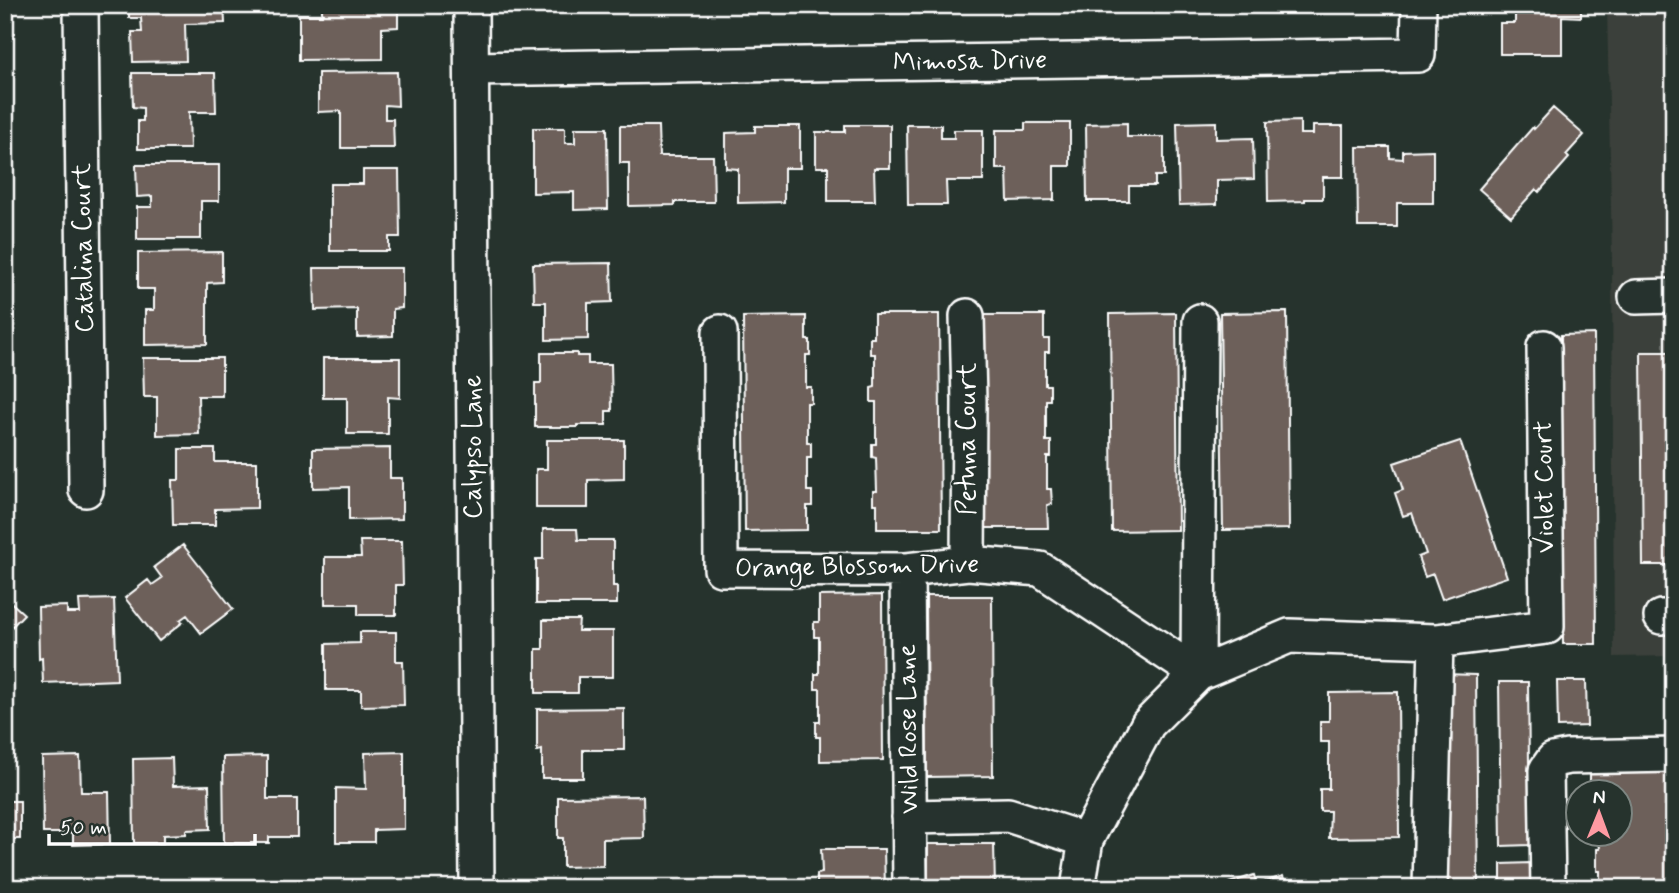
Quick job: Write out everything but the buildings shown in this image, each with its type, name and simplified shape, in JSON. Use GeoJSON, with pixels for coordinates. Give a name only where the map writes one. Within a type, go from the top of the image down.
{"type":"FeatureCollection","features":[{"type":"Feature","properties":{"kind":"street","name":"Catalina Court"},"geometry":{"type":"LineString","coordinates":[[81,5],[86,490]]}},
{"type":"Feature","properties":{"kind":"street","name":"Calypso Lane"},"geometry":{"type":"LineString","coordinates":[[471,5],[477,888]]}},
{"type":"Feature","properties":{"kind":"street","name":"Mimosa Drive"},"geometry":{"type":"LineString","coordinates":[[472,69],[1418,55],[1419,5]]}},
{"type":"Feature","properties":{"kind":"street"},"geometry":{"type":"LineString","coordinates":[[1636,297],[1674,296]]}},
{"type":"Feature","properties":{"kind":"street","name":"Petuna Court"},"geometry":{"type":"LineString","coordinates":[[967,316],[968,563]]}},
{"type":"Feature","properties":{"kind":"street"},"geometry":{"type":"LineString","coordinates":[[1198,674],[1200,321]]}},
{"type":"Feature","properties":{"kind":"street","name":"Orange Blossom Drive"},"geometry":{"type":"LineString","coordinates":[[720,332],[721,569],[907,570],[968,563],[1040,569],[1198,674]]}},
{"type":"Feature","properties":{"kind":"street","name":"Violet Court"},"geometry":{"type":"LineString","coordinates":[[1436,641],[1547,627],[1544,347]]}},
{"type":"Feature","properties":{"kind":"street","name":"Wild Rose Lane"},"geometry":{"type":"LineString","coordinates":[[907,570],[910,888]]}},
{"type":"Feature","properties":{"kind":"street"},"geometry":{"type":"LineString","coordinates":[[1078,888],[1086,840],[1148,724],[1198,674],[1289,636],[1436,641],[1430,888]]}},
{"type":"Feature","properties":{"kind":"street"},"geometry":{"type":"LineString","coordinates":[[1548,888],[1546,771],[1553,760],[1568,757],[1674,755]]}},
{"type":"Feature","properties":{"kind":"street"},"geometry":{"type":"LineString","coordinates":[[909,817],[1008,815],[1086,840]]}},
{"type":"Feature","properties":{"kind":"shaded area"},"geometry":{"type":"Polygon","coordinates":[[[1607,5],[1674,5],[1674,656],[1614,657],[1612,259],[1607,5]]]}}]}
